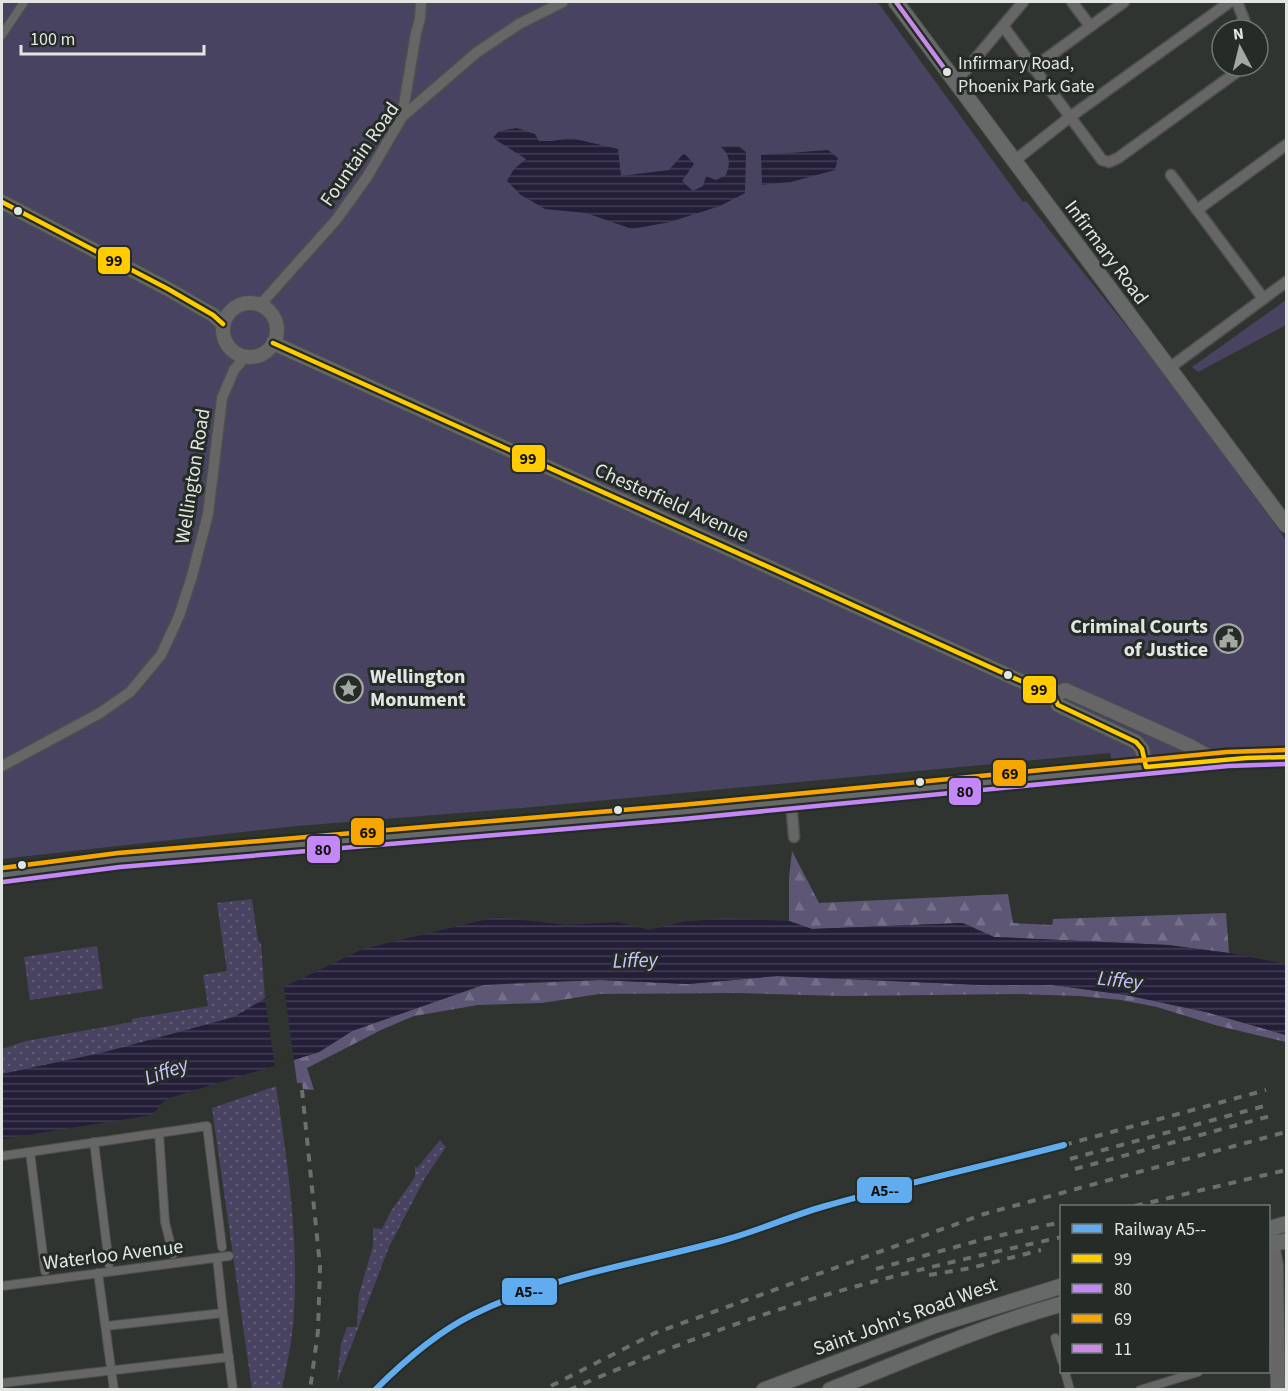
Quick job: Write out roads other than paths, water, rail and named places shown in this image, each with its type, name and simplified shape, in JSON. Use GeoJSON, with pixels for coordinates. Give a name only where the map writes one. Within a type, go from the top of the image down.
{"type":"FeatureCollection","features":[{"type":"Feature","properties":{"kind":"main road","name":"Infirmary Road"},"geometry":{"type":"LineString","coordinates":[[896,2],[1168,369],[1287,525]]}},
{"type":"Feature","properties":{"kind":"main road"},"geometry":{"type":"LineString","coordinates":[[2,875],[119,861],[792,801],[1215,760],[1287,757]]}},
{"type":"Feature","properties":{"kind":"main road"},"geometry":{"type":"LineString","coordinates":[[1274,1240],[1287,1224]]}},
{"type":"Feature","properties":{"kind":"main road","name":"Saint John's Road West"},"geometry":{"type":"LineString","coordinates":[[764,1389],[933,1326],[1060,1287]]}},
{"type":"Feature","properties":{"kind":"main road","name":"Saint John's Road West"},"geometry":{"type":"LineString","coordinates":[[830,1389],[957,1339],[1028,1313],[1060,1305]]}},
{"type":"Feature","properties":{"kind":"street"},"geometry":{"type":"LineString","coordinates":[[2,35],[24,2]]}},
{"type":"Feature","properties":{"kind":"street"},"geometry":{"type":"LineString","coordinates":[[402,117],[421,2]]}},
{"type":"Feature","properties":{"kind":"street","name":"Fountain Road"},"geometry":{"type":"LineString","coordinates":[[261,305],[336,220],[367,177],[402,117],[476,53],[519,24],[563,2]]}},
{"type":"Feature","properties":{"kind":"street"},"geometry":{"type":"LineString","coordinates":[[955,83],[1023,2]]}},
{"type":"Feature","properties":{"kind":"street"},"geometry":{"type":"LineString","coordinates":[[1072,2],[1090,26]]}},
{"type":"Feature","properties":{"kind":"street"},"geometry":{"type":"LineString","coordinates":[[1033,68],[1124,2]]}},
{"type":"Feature","properties":{"kind":"street"},"geometry":{"type":"LineString","coordinates":[[1014,161],[1070,117],[1230,2]]}},
{"type":"Feature","properties":{"kind":"street"},"geometry":{"type":"LineString","coordinates":[[1237,2],[1243,18]]}},
{"type":"Feature","properties":{"kind":"street"},"geometry":{"type":"LineString","coordinates":[[1003,26],[1102,160],[1108,162],[1118,158],[1228,78]]}},
{"type":"Feature","properties":{"kind":"street"},"geometry":{"type":"LineString","coordinates":[[409,75],[413,84],[419,89],[425,90],[436,86]]}},
{"type":"Feature","properties":{"kind":"street"},"geometry":{"type":"LineString","coordinates":[[1197,210],[1287,145]]}},
{"type":"Feature","properties":{"kind":"street"},"geometry":{"type":"LineString","coordinates":[[1171,175],[1263,298]]}},
{"type":"Feature","properties":{"kind":"street"},"geometry":{"type":"LineString","coordinates":[[2,202],[168,289],[213,315],[223,324]]}},
{"type":"Feature","properties":{"kind":"street"},"geometry":{"type":"LineString","coordinates":[[1168,369],[1287,282]]}},
{"type":"Feature","properties":{"kind":"street"},"geometry":{"type":"LineString","coordinates":[[245,303],[261,305],[274,317],[276,335],[273,343],[261,354],[245,357],[230,348],[225,341],[223,324],[231,309],[238,305],[245,303]]}},
{"type":"Feature","properties":{"kind":"street","name":"Chesterfield Avenue"},"geometry":{"type":"LineString","coordinates":[[273,343],[1054,696],[1058,705],[1136,742],[1142,749],[1146,767]]}},
{"type":"Feature","properties":{"kind":"street","name":"Wellington Road"},"geometry":{"type":"LineString","coordinates":[[2,766],[100,713],[130,692],[161,656],[179,616],[208,514],[222,398],[234,370],[245,357]]}},
{"type":"Feature","properties":{"kind":"street","name":"Chesterfield Avenue"},"geometry":{"type":"LineString","coordinates":[[1054,696],[1065,690],[1190,746],[1215,760]]}},
{"type":"Feature","properties":{"kind":"street"},"geometry":{"type":"LineString","coordinates":[[792,801],[794,837]]}},
{"type":"Feature","properties":{"kind":"street"},"geometry":{"type":"LineString","coordinates":[[2,1156],[207,1126],[222,1247]]}},
{"type":"Feature","properties":{"kind":"street"},"geometry":{"type":"LineString","coordinates":[[159,1133],[165,1222],[172,1254]]}},
{"type":"Feature","properties":{"kind":"street"},"geometry":{"type":"LineString","coordinates":[[94,1142],[109,1264]]}},
{"type":"Feature","properties":{"kind":"street"},"geometry":{"type":"LineString","coordinates":[[30,1152],[45,1271]]}},
{"type":"Feature","properties":{"kind":"street"},"geometry":{"type":"LineString","coordinates":[[1274,1240],[1276,1265],[1273,1348],[1278,1389]]}},
{"type":"Feature","properties":{"kind":"street","name":"Waterloo Avenue"},"geometry":{"type":"LineString","coordinates":[[2,1286],[229,1256]]}},
{"type":"Feature","properties":{"kind":"street"},"geometry":{"type":"LineString","coordinates":[[217,1258],[233,1389]]}},
{"type":"Feature","properties":{"kind":"street"},"geometry":{"type":"LineString","coordinates":[[98,1273],[114,1389]]}},
{"type":"Feature","properties":{"kind":"street"},"geometry":{"type":"LineString","coordinates":[[106,1326],[223,1313]]}},
{"type":"Feature","properties":{"kind":"street"},"geometry":{"type":"LineString","coordinates":[[1055,1338],[1060,1354]]}},
{"type":"Feature","properties":{"kind":"street"},"geometry":{"type":"LineString","coordinates":[[2,1383],[229,1357]]}},
{"type":"Feature","properties":{"kind":"street"},"geometry":{"type":"LineString","coordinates":[[1066,1373],[1070,1389]]}},
{"type":"Feature","properties":{"kind":"street"},"geometry":{"type":"LineString","coordinates":[[1140,1389],[1192,1373]]}},
{"type":"Feature","properties":{"kind":"water"},"geometry":{"type":"Polygon","coordinates":[[[517,128],[535,134],[539,141],[571,138],[618,149],[621,176],[669,170],[684,153],[694,164],[682,181],[693,191],[703,186],[706,176],[716,180],[726,175],[729,159],[720,146],[738,146],[746,152],[745,193],[720,206],[670,222],[632,229],[586,213],[545,209],[521,195],[507,181],[514,169],[526,159],[493,138],[499,131],[517,128]]]}},
{"type":"Feature","properties":{"kind":"water"},"geometry":{"type":"Polygon","coordinates":[[[828,150],[838,158],[835,170],[791,182],[762,185],[761,155],[828,150]]]}},
{"type":"Feature","properties":{"kind":"water","name":"Liffey"},"geometry":{"type":"Polygon","coordinates":[[[496,917],[566,925],[617,922],[649,930],[682,922],[725,918],[789,921],[812,929],[962,923],[994,937],[1168,945],[1229,953],[1286,964],[1286,1035],[1206,1012],[1126,995],[1053,985],[983,985],[777,976],[688,984],[601,980],[483,985],[352,1031],[319,1052],[166,1099],[152,1115],[2,1139],[2,1074],[101,1053],[234,1017],[284,987],[363,949],[496,917]]]}},
{"type":"Feature","properties":{"kind":"railway"},"geometry":{"type":"LineString","coordinates":[[302,1090],[320,1266],[318,1331],[310,1390]]}},
{"type":"Feature","properties":{"kind":"railway"},"geometry":{"type":"LineString","coordinates":[[1064,1145],[1266,1090]]}},
{"type":"Feature","properties":{"kind":"railway"},"geometry":{"type":"LineString","coordinates":[[1070,1159],[1268,1105]]}},
{"type":"Feature","properties":{"kind":"railway"},"geometry":{"type":"LineString","coordinates":[[1075,1169],[1274,1115]]}},
{"type":"Feature","properties":{"kind":"railway"},"geometry":{"type":"LineString","coordinates":[[551,1386],[655,1333],[984,1214],[1286,1132]]}},
{"type":"Feature","properties":{"kind":"railway"},"geometry":{"type":"LineString","coordinates":[[1139,1205],[1286,1170]]}},
{"type":"Feature","properties":{"kind":"railway"},"geometry":{"type":"LineString","coordinates":[[876,1269],[988,1238],[1060,1222]]}},
{"type":"Feature","properties":{"kind":"railway"},"geometry":{"type":"LineString","coordinates":[[569,1390],[694,1339],[822,1296],[911,1272],[1060,1237]]}},
{"type":"Feature","properties":{"kind":"railway"},"geometry":{"type":"LineString","coordinates":[[929,1275],[971,1268],[1041,1250]]}},
{"type":"Feature","properties":{"kind":"rail line","name":"A5--"},"geometry":{"type":"LineString","coordinates":[[375,1390],[433,1339],[459,1322],[502,1301],[598,1271],[728,1239],[852,1199],[1064,1145]]}},
{"type":"Feature","properties":{"kind":"place","name":"Infirmary Road, Phoenix Park Gate"},"geometry":{"type":"Point","coordinates":[947,72]}},
{"type":"Feature","properties":{"kind":"place","name":"Criminal Courts of Justice"},"geometry":{"type":"Point","coordinates":[1229,638]}},
{"type":"Feature","properties":{"kind":"place","name":"Wellington Monument"},"geometry":{"type":"Point","coordinates":[349,688]}}]}
